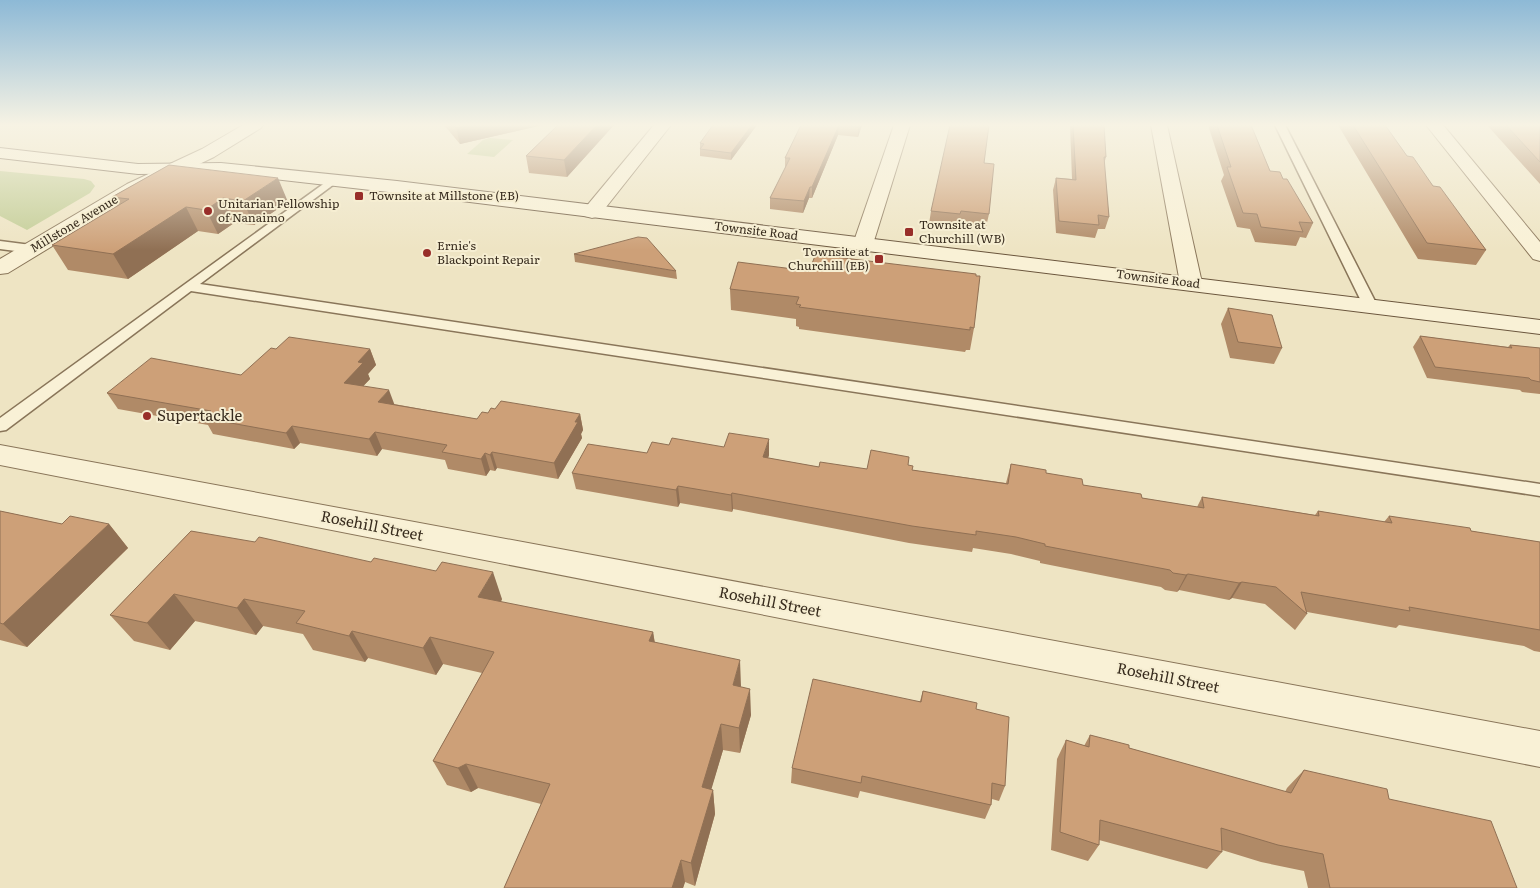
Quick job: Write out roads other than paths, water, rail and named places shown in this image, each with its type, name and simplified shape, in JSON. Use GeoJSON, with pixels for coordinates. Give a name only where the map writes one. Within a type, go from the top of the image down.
{"type":"FeatureCollection","features":[{"type":"Feature","properties":{"kind":"street","name":"Townsite Road"},"geometry":{"type":"LineString","coordinates":[[116,166],[138,169],[221,168],[333,180],[1540,327]]}},
{"type":"Feature","properties":{"kind":"street","name":"Millstone Avenue"},"geometry":{"type":"LineString","coordinates":[[0,268],[133,188],[180,166]]}},
{"type":"Feature","properties":{"kind":"street"},"geometry":{"type":"LineString","coordinates":[[592,212],[629,166]]}},
{"type":"Feature","properties":{"kind":"street"},"geometry":{"type":"LineString","coordinates":[[864,244],[889,166]]}},
{"type":"Feature","properties":{"kind":"street"},"geometry":{"type":"LineString","coordinates":[[1167,166],[1191,283]]}},
{"type":"Feature","properties":{"kind":"street"},"geometry":{"type":"LineString","coordinates":[[1468,166],[1540,255]]}},
{"type":"Feature","properties":{"kind":"street","name":"Rosehill Street"},"geometry":{"type":"LineString","coordinates":[[0,456],[1540,749]]}},
{"type":"Feature","properties":{"kind":"lane"},"geometry":{"type":"LineString","coordinates":[[1301,166],[1370,305]]}},
{"type":"Feature","properties":{"kind":"lane"},"geometry":{"type":"LineString","coordinates":[[0,426],[191,287],[333,180]]}},
{"type":"Feature","properties":{"kind":"lane"},"geometry":{"type":"LineString","coordinates":[[0,245],[31,249]]}},
{"type":"Feature","properties":{"kind":"lane"},"geometry":{"type":"LineString","coordinates":[[191,287],[1540,490]]}},
{"type":"Feature","properties":{"kind":"place","name":"Townsite at Millstone (EB)"},"geometry":{"type":"Point","coordinates":[359,196]}},
{"type":"Feature","properties":{"kind":"place","name":"Unitarian Fellowship of Nanaimo"},"geometry":{"type":"Point","coordinates":[208,211]}},
{"type":"Feature","properties":{"kind":"place","name":"Townsite at Churchill (WB)"},"geometry":{"type":"Point","coordinates":[909,232]}},
{"type":"Feature","properties":{"kind":"place","name":"Ernie's Blackpoint Repair"},"geometry":{"type":"Point","coordinates":[427,253]}},
{"type":"Feature","properties":{"kind":"place","name":"Townsite at Churchill (EB)"},"geometry":{"type":"Point","coordinates":[879,259]}},
{"type":"Feature","properties":{"kind":"place","name":"Supertackle"},"geometry":{"type":"Point","coordinates":[147,416]}}]}
